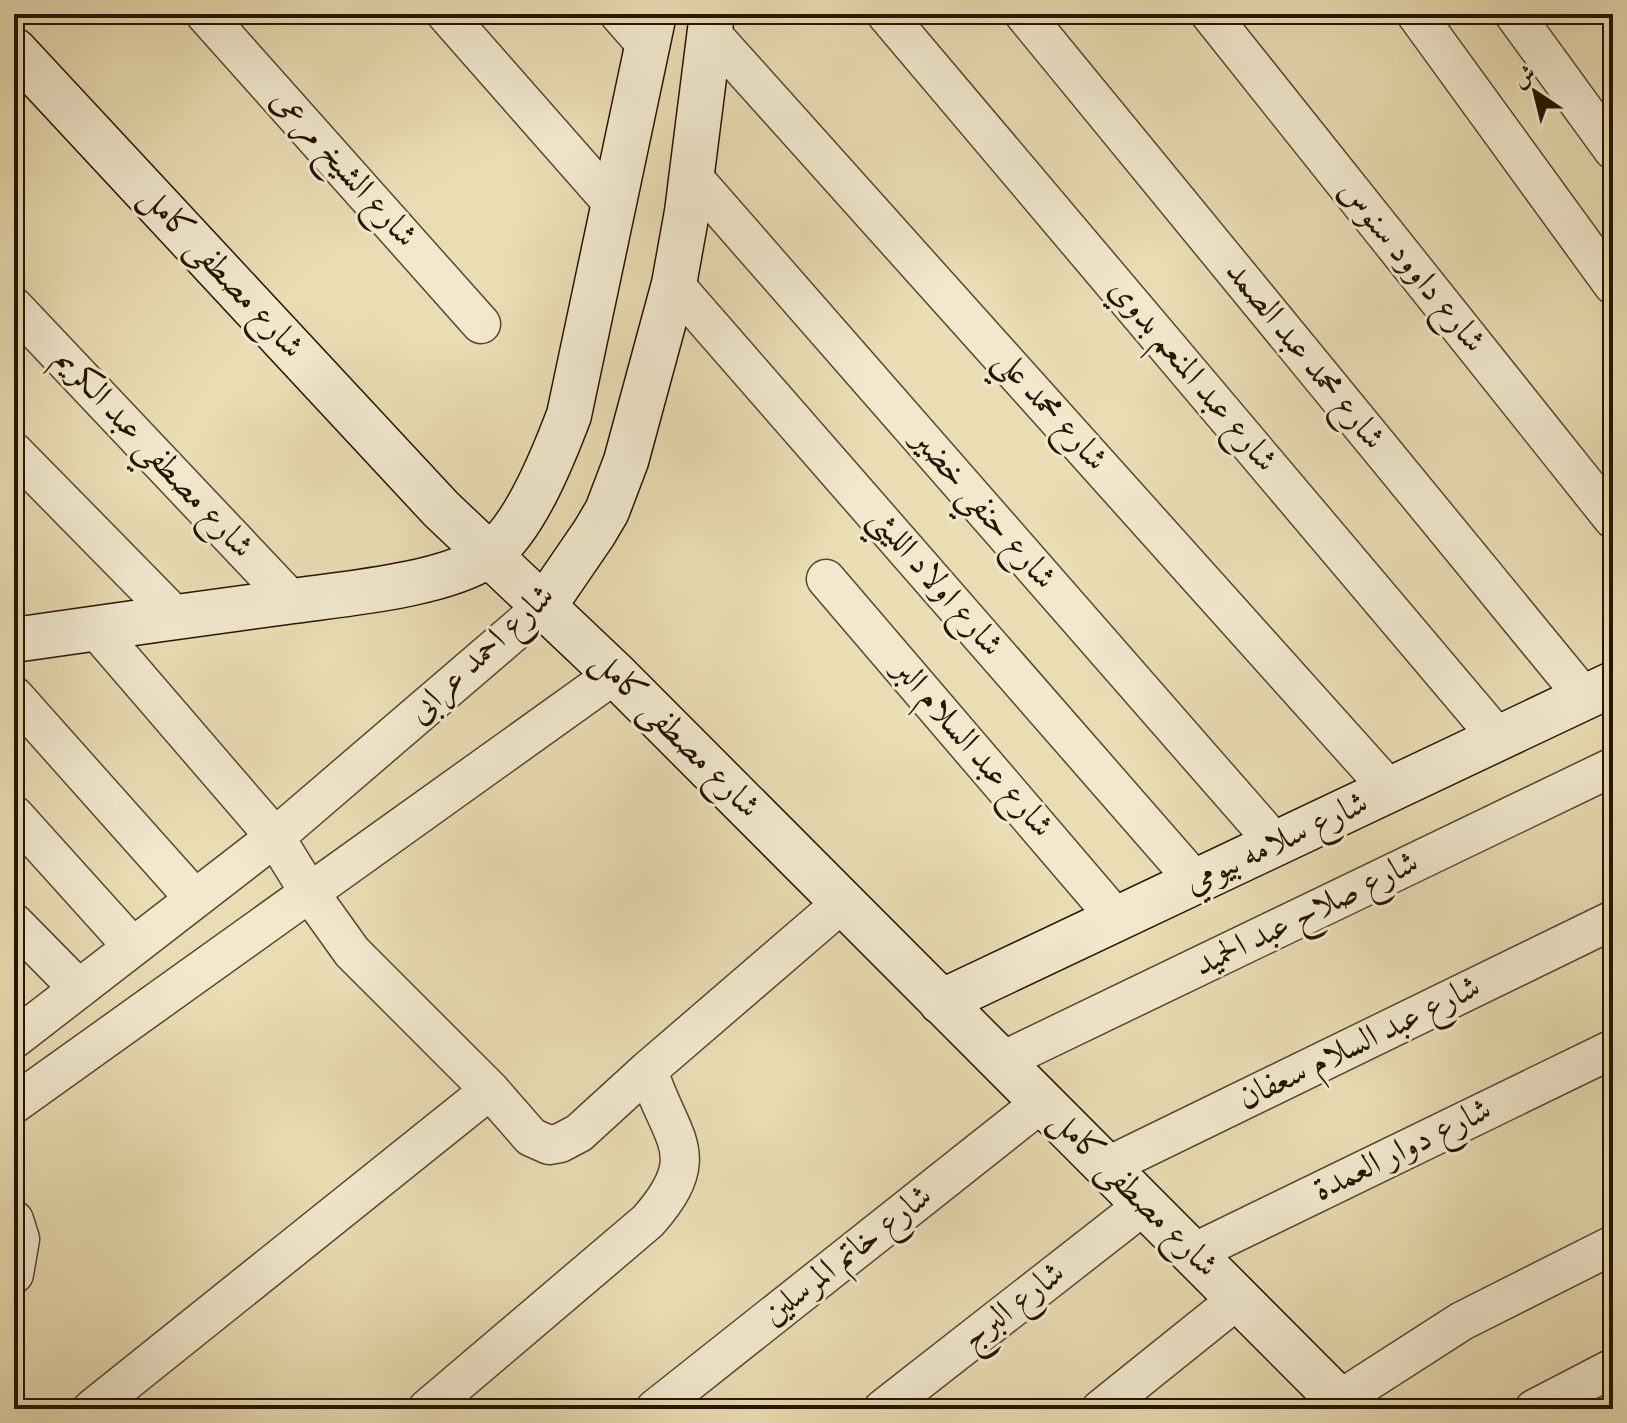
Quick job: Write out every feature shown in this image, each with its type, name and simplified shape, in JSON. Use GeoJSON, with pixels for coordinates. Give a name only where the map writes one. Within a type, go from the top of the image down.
{"type":"FeatureCollection","features":[{"type":"Feature","properties":{"kind":"street","name":"شارع الشيخ مرعى"},"geometry":{"type":"LineString","coordinates":[[205,14],[481,324]]}},
{"type":"Feature","properties":{"kind":"street"},"geometry":{"type":"LineString","coordinates":[[446,14],[614,205]]}},
{"type":"Feature","properties":{"kind":"street"},"geometry":{"type":"LineString","coordinates":[[619,14],[651,30]]}},
{"type":"Feature","properties":{"kind":"street","name":"شارع عبد المنعم بدوي"},"geometry":{"type":"LineString","coordinates":[[886,14],[1499,739]]}},
{"type":"Feature","properties":{"kind":"street","name":"شارع محمد عبد الصمد"},"geometry":{"type":"LineString","coordinates":[[1024,14],[1599,691]]}},
{"type":"Feature","properties":{"kind":"street","name":"شارع داوود سنوس"},"geometry":{"type":"LineString","coordinates":[[1210,14],[1613,519]]}},
{"type":"Feature","properties":{"kind":"street"},"geometry":{"type":"LineString","coordinates":[[1416,14],[1613,285]]}},
{"type":"Feature","properties":{"kind":"street"},"geometry":{"type":"LineString","coordinates":[[1514,14],[1613,150]]}},
{"type":"Feature","properties":{"kind":"street","name":"شارع احمد عرابى"},"geometry":{"type":"LineString","coordinates":[[14,1039],[275,837],[544,606],[578,560],[607,511],[626,461],[674,284],[711,23]]}},
{"type":"Feature","properties":{"kind":"street","name":"شارع محمد علي"},"geometry":{"type":"LineString","coordinates":[[711,23],[1390,790]]}},
{"type":"Feature","properties":{"kind":"street","name":"شارع احمد عرابى"},"geometry":{"type":"LineString","coordinates":[[14,640],[410,582],[463,568],[490,555],[507,536],[547,475],[569,415],[651,30]]}},
{"type":"Feature","properties":{"kind":"street","name":"شارع مصطفى كامل"},"geometry":{"type":"LineString","coordinates":[[14,50],[441,509],[615,674],[1344,1405]]}},
{"type":"Feature","properties":{"kind":"street","name":"شارع حنفي خضير"},"geometry":{"type":"LineString","coordinates":[[691,175],[1276,844]]}},
{"type":"Feature","properties":{"kind":"street","name":"شارع اولاد الليثي"},"geometry":{"type":"LineString","coordinates":[[674,284],[1196,882]]}},
{"type":"Feature","properties":{"kind":"street","name":"شارع مصطفي عبد الكريم"},"geometry":{"type":"LineString","coordinates":[[14,307],[292,601]]}},
{"type":"Feature","properties":{"kind":"street"},"geometry":{"type":"LineString","coordinates":[[14,452],[176,617]]}},
{"type":"Feature","properties":{"kind":"street","name":"شارع عبد السلام البر"},"geometry":{"type":"LineString","coordinates":[[826,579],[1117,919]]}},
{"type":"Feature","properties":{"kind":"street"},"geometry":{"type":"LineString","coordinates":[[95,628],[275,837],[352,952],[490,1090],[531,1137],[549,1145],[579,1133],[842,903]]}},
{"type":"Feature","properties":{"kind":"street"},"geometry":{"type":"LineString","coordinates":[[14,1104],[615,674]]}},
{"type":"Feature","properties":{"kind":"street","name":"شارع سلامه بيومي"},"geometry":{"type":"LineString","coordinates":[[941,1002],[1599,691]]}},
{"type":"Feature","properties":{"kind":"street"},"geometry":{"type":"LineString","coordinates":[[14,696],[195,899]]}},
{"type":"Feature","properties":{"kind":"street","name":"شارع صلاح عبد الحميد"},"geometry":{"type":"LineString","coordinates":[[1000,1062],[1613,767]]}},
{"type":"Feature","properties":{"kind":"street"},"geometry":{"type":"LineString","coordinates":[[14,815],[133,947]]}},
{"type":"Feature","properties":{"kind":"street","name":"شارع عبد السلام سعفان"},"geometry":{"type":"LineString","coordinates":[[1106,1167],[1613,920]]}},
{"type":"Feature","properties":{"kind":"street"},"geometry":{"type":"LineString","coordinates":[[14,923],[79,989]]}},
{"type":"Feature","properties":{"kind":"street","name":"شارع دوار العمدة"},"geometry":{"type":"LineString","coordinates":[[1193,1253],[1613,1049]]}},
{"type":"Feature","properties":{"kind":"street"},"geometry":{"type":"LineString","coordinates":[[427,1409],[648,1221],[667,1199],[678,1178],[682,1157],[648,1070]]}},
{"type":"Feature","properties":{"kind":"street"},"geometry":{"type":"LineString","coordinates":[[92,1409],[490,1090]]}},
{"type":"Feature","properties":{"kind":"street","name":"شارع خاتم المرسلين"},"geometry":{"type":"LineString","coordinates":[[655,1409],[1041,1103]]}},
{"type":"Feature","properties":{"kind":"street","name":"شارع البرج"},"geometry":{"type":"LineString","coordinates":[[883,1409],[1144,1205]]}},
{"type":"Feature","properties":{"kind":"street"},"geometry":{"type":"LineString","coordinates":[[14,1220],[20,1239],[14,1274]]}},
{"type":"Feature","properties":{"kind":"street"},"geometry":{"type":"LineString","coordinates":[[1344,1405],[1462,1321],[1613,1245]]}},
{"type":"Feature","properties":{"kind":"street"},"geometry":{"type":"LineString","coordinates":[[1101,1409],[1238,1299]]}},
{"type":"Feature","properties":{"kind":"street"},"geometry":{"type":"LineString","coordinates":[[1534,1409],[1613,1368]]}}]}
